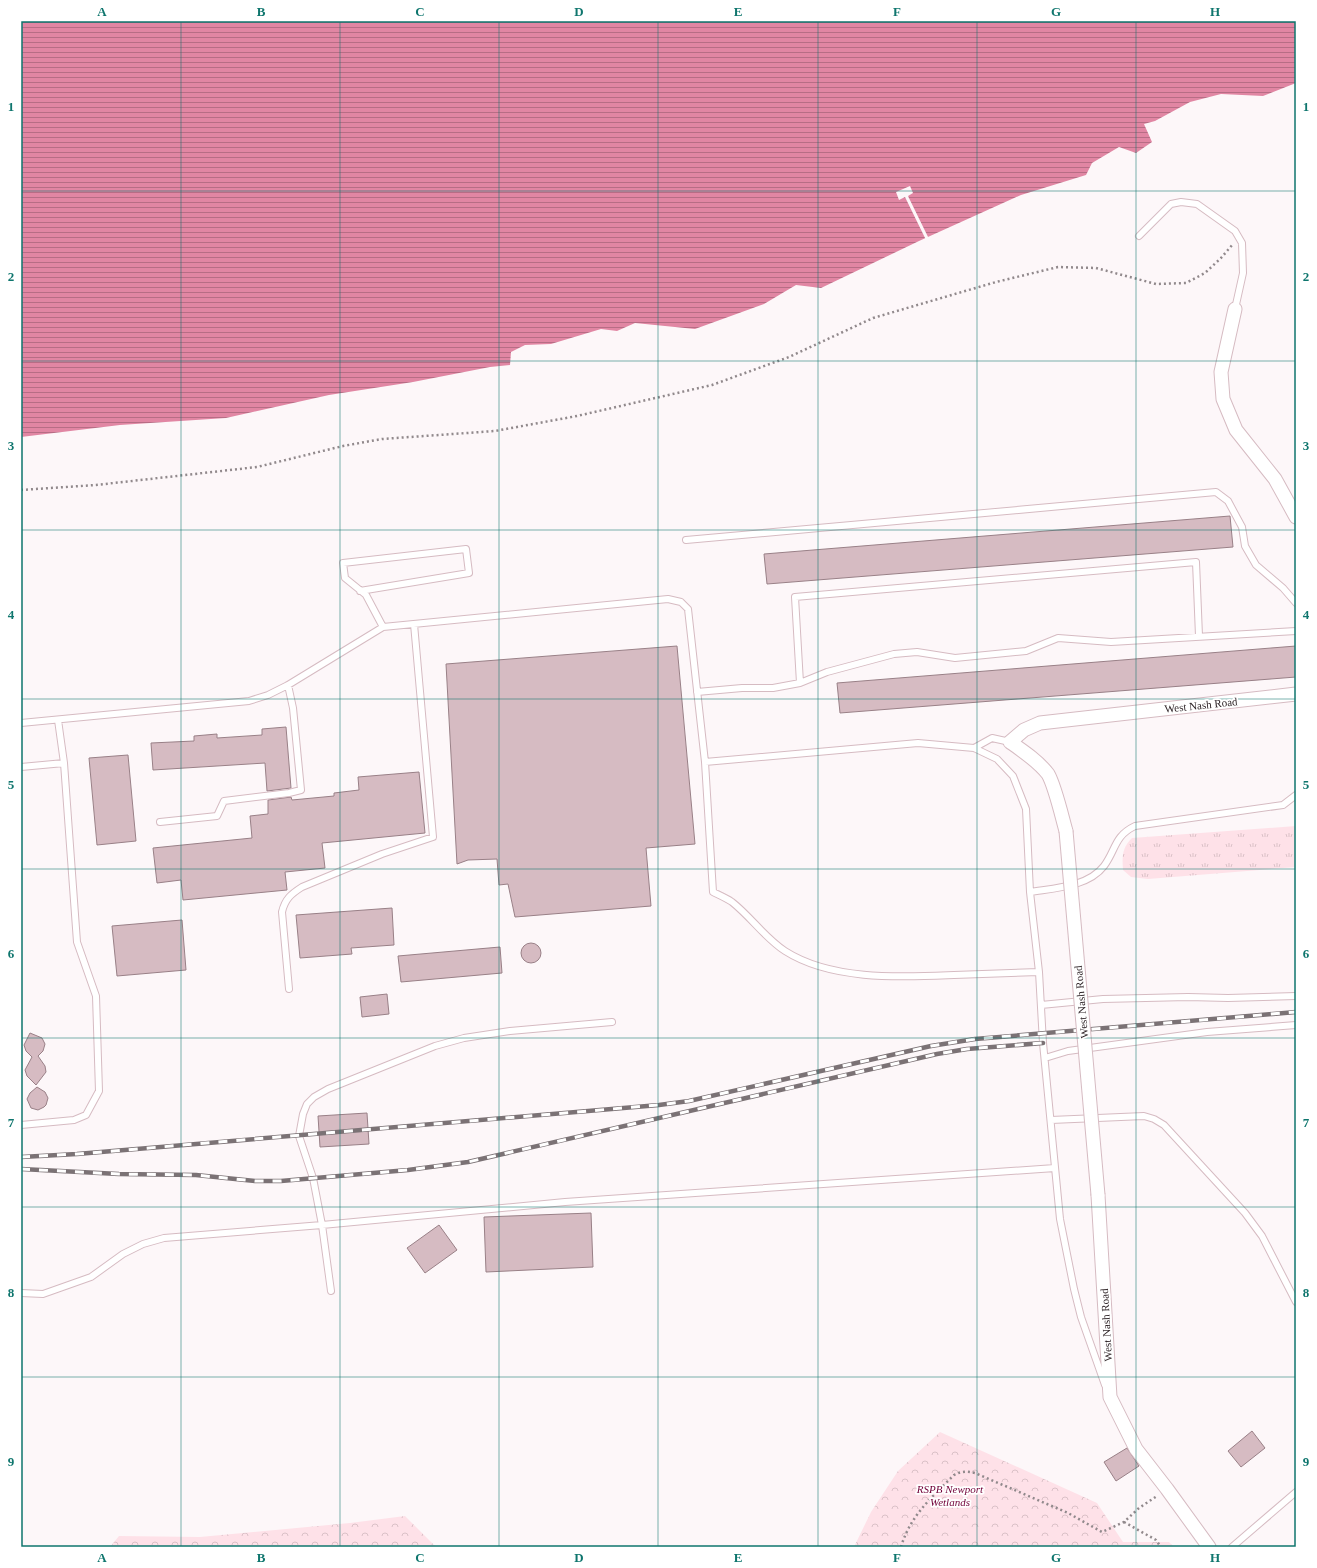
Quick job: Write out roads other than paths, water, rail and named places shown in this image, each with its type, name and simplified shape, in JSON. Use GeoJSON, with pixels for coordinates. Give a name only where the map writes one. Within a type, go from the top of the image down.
{"type":"FeatureCollection","features":[{"type":"Feature","properties":{"kind":"street"},"geometry":{"type":"LineString","coordinates":[[1235,309],[1221,372],[1223,399],[1236,430],[1275,479],[1296,517]]}},
{"type":"Feature","properties":{"kind":"street","name":"West Nash Road"},"geometry":{"type":"LineString","coordinates":[[1209,1547],[1136,1449],[1110,1397],[1098,1195],[1066,831],[1058,800],[1048,775],[1027,753],[1010,742],[1024,730],[1040,723],[1296,694]]}},
{"type":"Feature","properties":{"kind":"lane"},"geometry":{"type":"LineString","coordinates":[[1139,236],[1171,204],[1180,202],[1197,204],[1235,231],[1242,244],[1243,273],[1235,309]]}},
{"type":"Feature","properties":{"kind":"lane"},"geometry":{"type":"LineString","coordinates":[[686,540],[1216,492],[1228,501],[1242,527],[1245,546],[1256,565],[1282,588],[1296,603]]}},
{"type":"Feature","properties":{"kind":"lane"},"geometry":{"type":"LineString","coordinates":[[360,590],[469,572],[466,549],[343,563],[345,578],[366,596],[383,627]]}},
{"type":"Feature","properties":{"kind":"lane"},"geometry":{"type":"LineString","coordinates":[[800,683],[795,597],[1196,562],[1199,636]]}},
{"type":"Feature","properties":{"kind":"lane"},"geometry":{"type":"LineString","coordinates":[[21,723],[249,702],[288,685],[383,627],[668,599],[681,602],[688,609],[704,762],[713,892],[731,902],[764,934],[785,951],[807,962],[825,968],[854,973],[924,976],[1039,972]]}},
{"type":"Feature","properties":{"kind":"lane"},"geometry":{"type":"LineString","coordinates":[[289,989],[282,912],[284,903],[290,895],[302,888],[382,854],[433,837],[414,624]]}},
{"type":"Feature","properties":{"kind":"lane"},"geometry":{"type":"LineString","coordinates":[[697,692],[742,688],[773,688],[800,683],[828,672],[894,654],[917,652],[956,658],[1026,651],[1058,638],[1111,642],[1296,631]]}},
{"type":"Feature","properties":{"kind":"lane"},"geometry":{"type":"LineString","coordinates":[[160,822],[217,816],[224,801],[289,794],[301,790],[293,708],[288,685]]}},
{"type":"Feature","properties":{"kind":"lane"},"geometry":{"type":"LineString","coordinates":[[21,1125],[74,1120],[86,1115],[99,1091],[96,996],[77,942],[64,763],[58,720]]}},
{"type":"Feature","properties":{"kind":"lane"},"geometry":{"type":"LineString","coordinates":[[974,748],[992,738],[1010,742]]}},
{"type":"Feature","properties":{"kind":"lane"},"geometry":{"type":"LineString","coordinates":[[704,762],[918,743],[974,748],[997,759],[1013,776],[1026,809],[1030,892],[1039,972],[1050,1120],[1060,1219],[1074,1289],[1094,1356],[1110,1397]]}},
{"type":"Feature","properties":{"kind":"lane"},"geometry":{"type":"LineString","coordinates":[[21,767],[64,763]]}},
{"type":"Feature","properties":{"kind":"lane"},"geometry":{"type":"LineString","coordinates":[[1030,892],[1061,887],[1089,879],[1105,866],[1119,838],[1127,830],[1135,826],[1283,805],[1296,795]]}},
{"type":"Feature","properties":{"kind":"lane"},"geometry":{"type":"LineString","coordinates":[[1041,1005],[1103,999],[1188,996],[1228,998],[1296,996]]}},
{"type":"Feature","properties":{"kind":"lane"},"geometry":{"type":"LineString","coordinates":[[331,1291],[322,1225],[313,1178],[299,1136],[303,1114],[308,1104],[314,1097],[328,1088],[435,1046],[464,1038],[510,1031],[612,1022]]}},
{"type":"Feature","properties":{"kind":"lane"},"geometry":{"type":"LineString","coordinates":[[1045,1058],[1068,1051],[1207,1032],[1296,1025]]}},
{"type":"Feature","properties":{"kind":"lane"},"geometry":{"type":"LineString","coordinates":[[1050,1120],[1144,1116],[1154,1119],[1164,1125],[1245,1213],[1262,1236],[1296,1302]]}},
{"type":"Feature","properties":{"kind":"lane"},"geometry":{"type":"LineString","coordinates":[[21,1293],[42,1294],[91,1277],[123,1254],[143,1244],[164,1238],[565,1202],[1055,1168]]}},
{"type":"Feature","properties":{"kind":"lane"},"geometry":{"type":"LineString","coordinates":[[1232,1547],[1296,1492]]}},
{"type":"Feature","properties":{"kind":"railway"},"geometry":{"type":"LineString","coordinates":[[21,1157],[77,1154],[659,1105],[689,1101],[931,1046],[975,1039],[1296,1012]]}},
{"type":"Feature","properties":{"kind":"railway"},"geometry":{"type":"LineString","coordinates":[[21,1169],[119,1174],[196,1175],[255,1181],[281,1181],[408,1170],[468,1162],[937,1054],[967,1049],[1043,1043]]}},
{"type":"Feature","properties":{"kind":"park label","name":"RSPB Newport Wetlands"},"geometry":{"type":"Point","coordinates":[950,1495]}}]}
